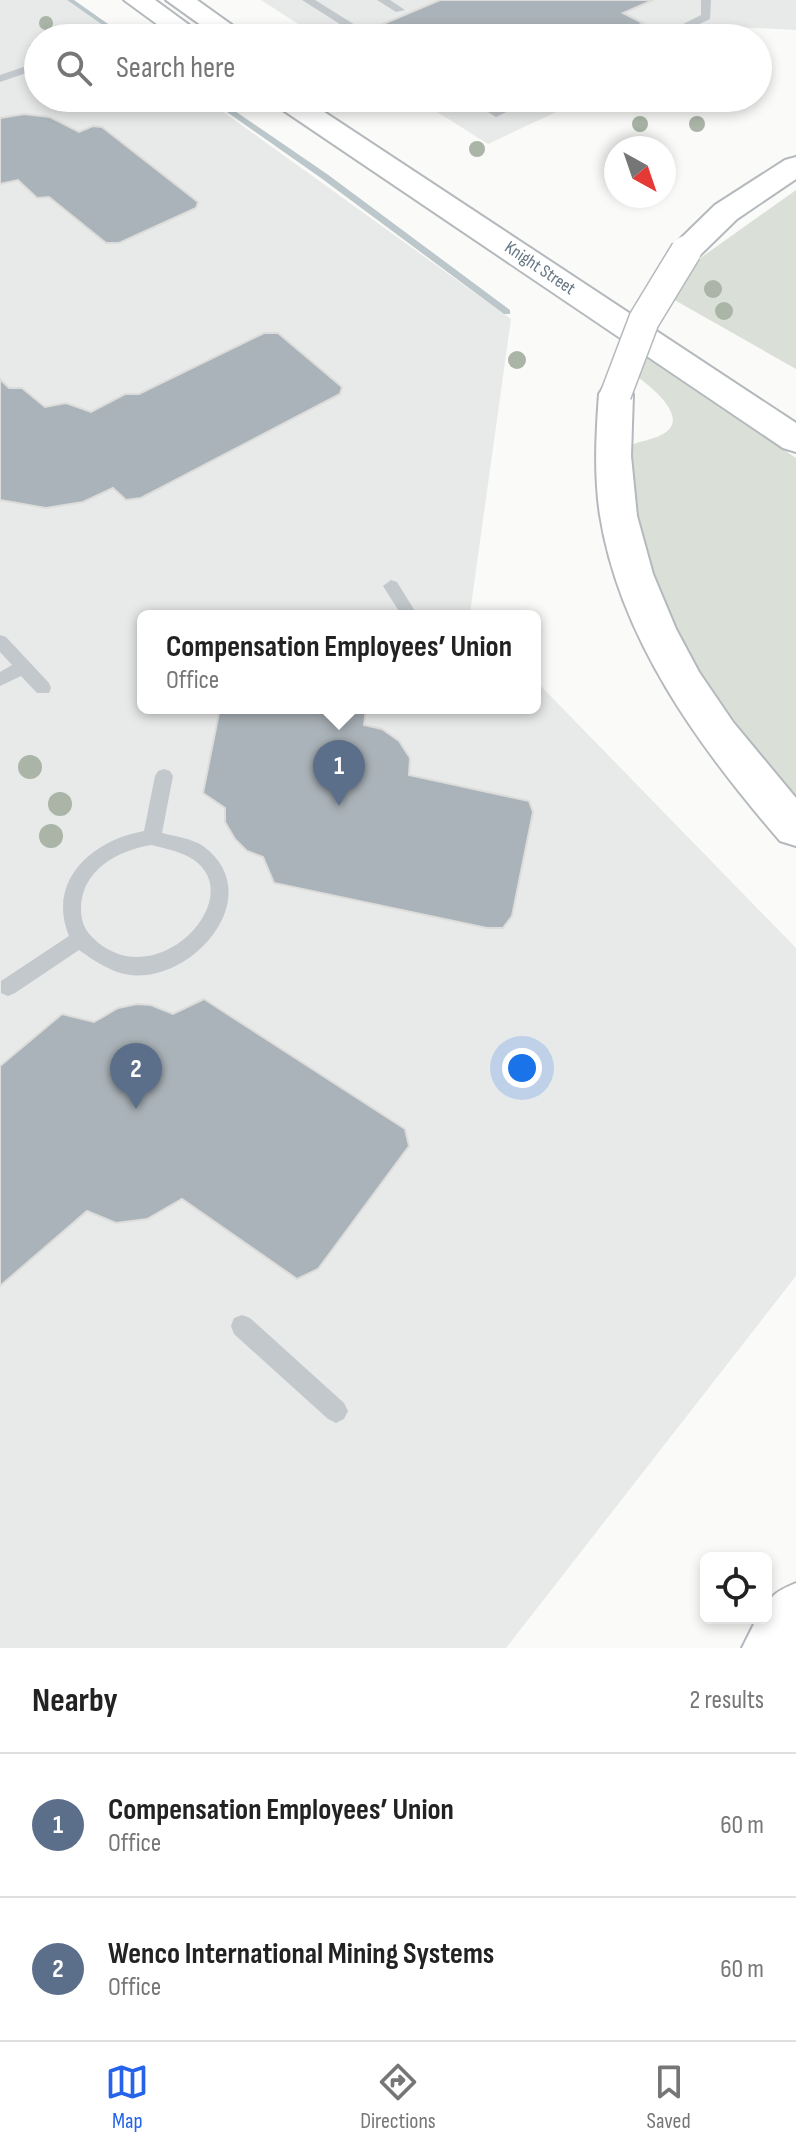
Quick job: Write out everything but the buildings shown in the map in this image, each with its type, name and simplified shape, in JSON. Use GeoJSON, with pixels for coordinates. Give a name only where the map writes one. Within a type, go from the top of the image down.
{"type":"FeatureCollection","features":[{"type":"Feature","properties":{"kind":"highway"},"geometry":{"type":"LineString","coordinates":[[137,0],[173,24]]}},
{"type":"Feature","properties":{"kind":"highway"},"geometry":{"type":"LineString","coordinates":[[179,0],[216,24]]}},
{"type":"Feature","properties":{"kind":"highway","name":"Knight Street"},"geometry":{"type":"LineString","coordinates":[[305,112],[796,440]]}},
{"type":"Feature","properties":{"kind":"highway","name":"Knight Street"},"geometry":{"type":"LineString","coordinates":[[349,112],[796,406]]}},
{"type":"Feature","properties":{"kind":"highway"},"geometry":{"type":"LineString","coordinates":[[796,166],[726,212],[686,251],[656,294],[630,347],[616,394],[610,435],[612,481],[637,593],[668,654],[706,716],[753,782],[796,828]]}},
{"type":"Feature","properties":{"kind":"highway"},"geometry":{"type":"LineString","coordinates":[[773,1648],[796,1614]]}},
{"type":"Feature","properties":{"kind":"lane"},"geometry":{"type":"LineString","coordinates":[[307,0],[347,24]]}},
{"type":"Feature","properties":{"kind":"lane"},"geometry":{"type":"LineString","coordinates":[[382,0],[400,10]]}},
{"type":"Feature","properties":{"kind":"lane"},"geometry":{"type":"LineString","coordinates":[[691,24],[706,17],[709,4],[706,0]]}},
{"type":"Feature","properties":{"kind":"lane"},"geometry":{"type":"LineString","coordinates":[[0,79],[24,70]]}},
{"type":"Feature","properties":{"kind":"lane"},"geometry":{"type":"LineString","coordinates":[[391,586],[406,610]]}},
{"type":"Feature","properties":{"kind":"lane"},"geometry":{"type":"LineString","coordinates":[[0,641],[43,688]]}},
{"type":"Feature","properties":{"kind":"lane"},"geometry":{"type":"LineString","coordinates":[[0,680],[23,667]]}},
{"type":"Feature","properties":{"kind":"lane"},"geometry":{"type":"LineString","coordinates":[[152,837],[164,776]]}},
{"type":"Feature","properties":{"kind":"lane"},"geometry":{"type":"LineString","coordinates":[[152,837],[176,841],[197,850],[212,865],[220,885],[220,907],[211,928],[194,947],[171,960],[145,966],[119,964],[97,954],[80,939],[72,920],[71,901],[78,881],[90,864],[108,850],[129,841],[152,837]]}},
{"type":"Feature","properties":{"kind":"lane"},"geometry":{"type":"LineString","coordinates":[[8,987],[80,939]]}},
{"type":"Feature","properties":{"kind":"lane"},"geometry":{"type":"LineString","coordinates":[[242,1326],[336,1411]]}},
{"type":"Feature","properties":{"kind":"shaded area"},"geometry":{"type":"Polygon","coordinates":[[[0,0],[67,0],[100,24],[24,24],[24,112],[223,112],[511,319],[470,610],[137,610],[137,714],[541,714],[541,686],[796,948],[796,1276],[506,1648],[0,1648],[0,0]]]}},
{"type":"Feature","properties":{"kind":"shaded area"},"geometry":{"type":"Polygon","coordinates":[[[261,0],[796,0],[796,30],[772,29],[772,24],[298,24],[261,0]]]}},
{"type":"Feature","properties":{"kind":"shaded area"},"geometry":{"type":"Polygon","coordinates":[[[437,112],[556,112],[488,144],[437,112]]]}},
{"type":"Feature","properties":{"kind":"shaded area"},"geometry":{"type":"Polygon","coordinates":[[[796,190],[796,369],[671,298],[699,259],[796,190]]]}},
{"type":"Feature","properties":{"kind":"shaded area"},"geometry":{"type":"Polygon","coordinates":[[[645,356],[796,458],[796,799],[706,682],[662,598],[636,507],[631,445],[661,435],[670,429],[673,421],[672,413],[661,397],[639,378],[645,356]]]}},
{"type":"Feature","properties":{"kind":"waterway"},"geometry":{"type":"LineString","coordinates":[[70,0],[105,24]]}},
{"type":"Feature","properties":{"kind":"waterway"},"geometry":{"type":"LineString","coordinates":[[231,112],[324,176],[507,312]]}},
{"type":"Feature","properties":{"kind":"place","name":"Compensation Employees’ Union"},"geometry":{"type":"Point","coordinates":[339,806]}},
{"type":"Feature","properties":{"kind":"place","name":"Wenco International Mining Systems"},"geometry":{"type":"Point","coordinates":[136,1109]}}]}
